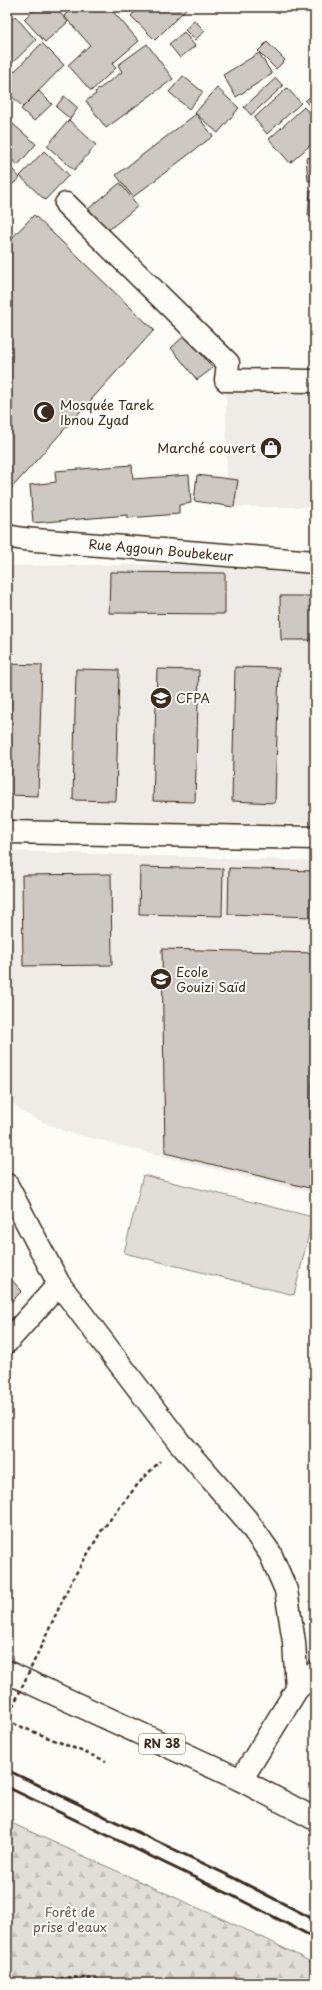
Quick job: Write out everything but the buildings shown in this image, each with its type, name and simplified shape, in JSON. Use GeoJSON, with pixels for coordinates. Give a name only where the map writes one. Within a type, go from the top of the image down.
{"type":"FeatureCollection","features":[{"type":"Feature","properties":{"kind":"street"},"geometry":{"type":"LineString","coordinates":[[66,204],[228,363],[226,380],[315,381]]}},
{"type":"Feature","properties":{"kind":"street","name":"Rue Aggoun Boubekeur"},"geometry":{"type":"LineString","coordinates":[[7,536],[23,539],[315,562]]}},
{"type":"Feature","properties":{"kind":"street"},"geometry":{"type":"LineString","coordinates":[[7,832],[315,838]]}},
{"type":"Feature","properties":{"kind":"street"},"geometry":{"type":"LineString","coordinates":[[7,1186],[59,1284],[179,1442],[246,1519],[270,1553],[286,1590],[294,1642],[297,1689]]}},
{"type":"Feature","properties":{"kind":"street"},"geometry":{"type":"LineString","coordinates":[[7,1342],[59,1284]]}},
{"type":"Feature","properties":{"kind":"street","name":"RN 38"},"geometry":{"type":"LineString","coordinates":[[7,1672],[241,1780],[315,1819]]}},
{"type":"Feature","properties":{"kind":"street"},"geometry":{"type":"LineString","coordinates":[[241,1780],[297,1689],[315,1673]]}},
{"type":"Feature","properties":{"kind":"path"},"geometry":{"type":"LineString","coordinates":[[106,1761],[7,1720],[72,1580],[102,1530],[138,1484],[179,1442]]}},
{"type":"Feature","properties":{"kind":"path"},"geometry":{"type":"LineString","coordinates":[[32,1983],[71,1977],[126,1983]]}},
{"type":"Feature","properties":{"kind":"shaded area","name":"Marché couvert"},"geometry":{"type":"Polygon","coordinates":[[[226,389],[315,389],[315,507],[227,507],[226,389]]]}},
{"type":"Feature","properties":{"kind":"shaded area","name":"CFPA"},"geometry":{"type":"Polygon","coordinates":[[[207,564],[315,574],[315,824],[7,823],[7,566],[207,564]]]}},
{"type":"Feature","properties":{"kind":"shaded area","name":"Ecole Gouizi Saïd"},"geometry":{"type":"Polygon","coordinates":[[[7,851],[315,861],[315,1194],[63,1131],[24,1113],[7,1098],[7,851]]]}},
{"type":"Feature","properties":{"kind":"green space"},"geometry":{"type":"Polygon","coordinates":[[[143,1175],[313,1217],[294,1295],[124,1253],[143,1175]]]}},
{"type":"Feature","properties":{"kind":"green space","name":"Forêt de prise d'eaux"},"geometry":{"type":"Polygon","coordinates":[[[7,1821],[262,1937],[315,1964],[315,1983],[7,1983],[7,1821]]]}},
{"type":"Feature","properties":{"kind":"railway"},"geometry":{"type":"LineString","coordinates":[[7,1770],[234,1878],[315,1920]]}},
{"type":"Feature","properties":{"kind":"railway"},"geometry":{"type":"LineString","coordinates":[[7,1787],[229,1894],[315,1938]]}},
{"type":"Feature","properties":{"kind":"place","name":"Mosquée Tarek Ibnou Zyad"},"geometry":{"type":"Point","coordinates":[44,412]}},
{"type":"Feature","properties":{"kind":"place","name":"Marché couvert"},"geometry":{"type":"Point","coordinates":[271,448]}},
{"type":"Feature","properties":{"kind":"place","name":"CFPA"},"geometry":{"type":"Point","coordinates":[161,698]}},
{"type":"Feature","properties":{"kind":"place","name":"Ecole Gouizi Saïd"},"geometry":{"type":"Point","coordinates":[161,979]}}]}
